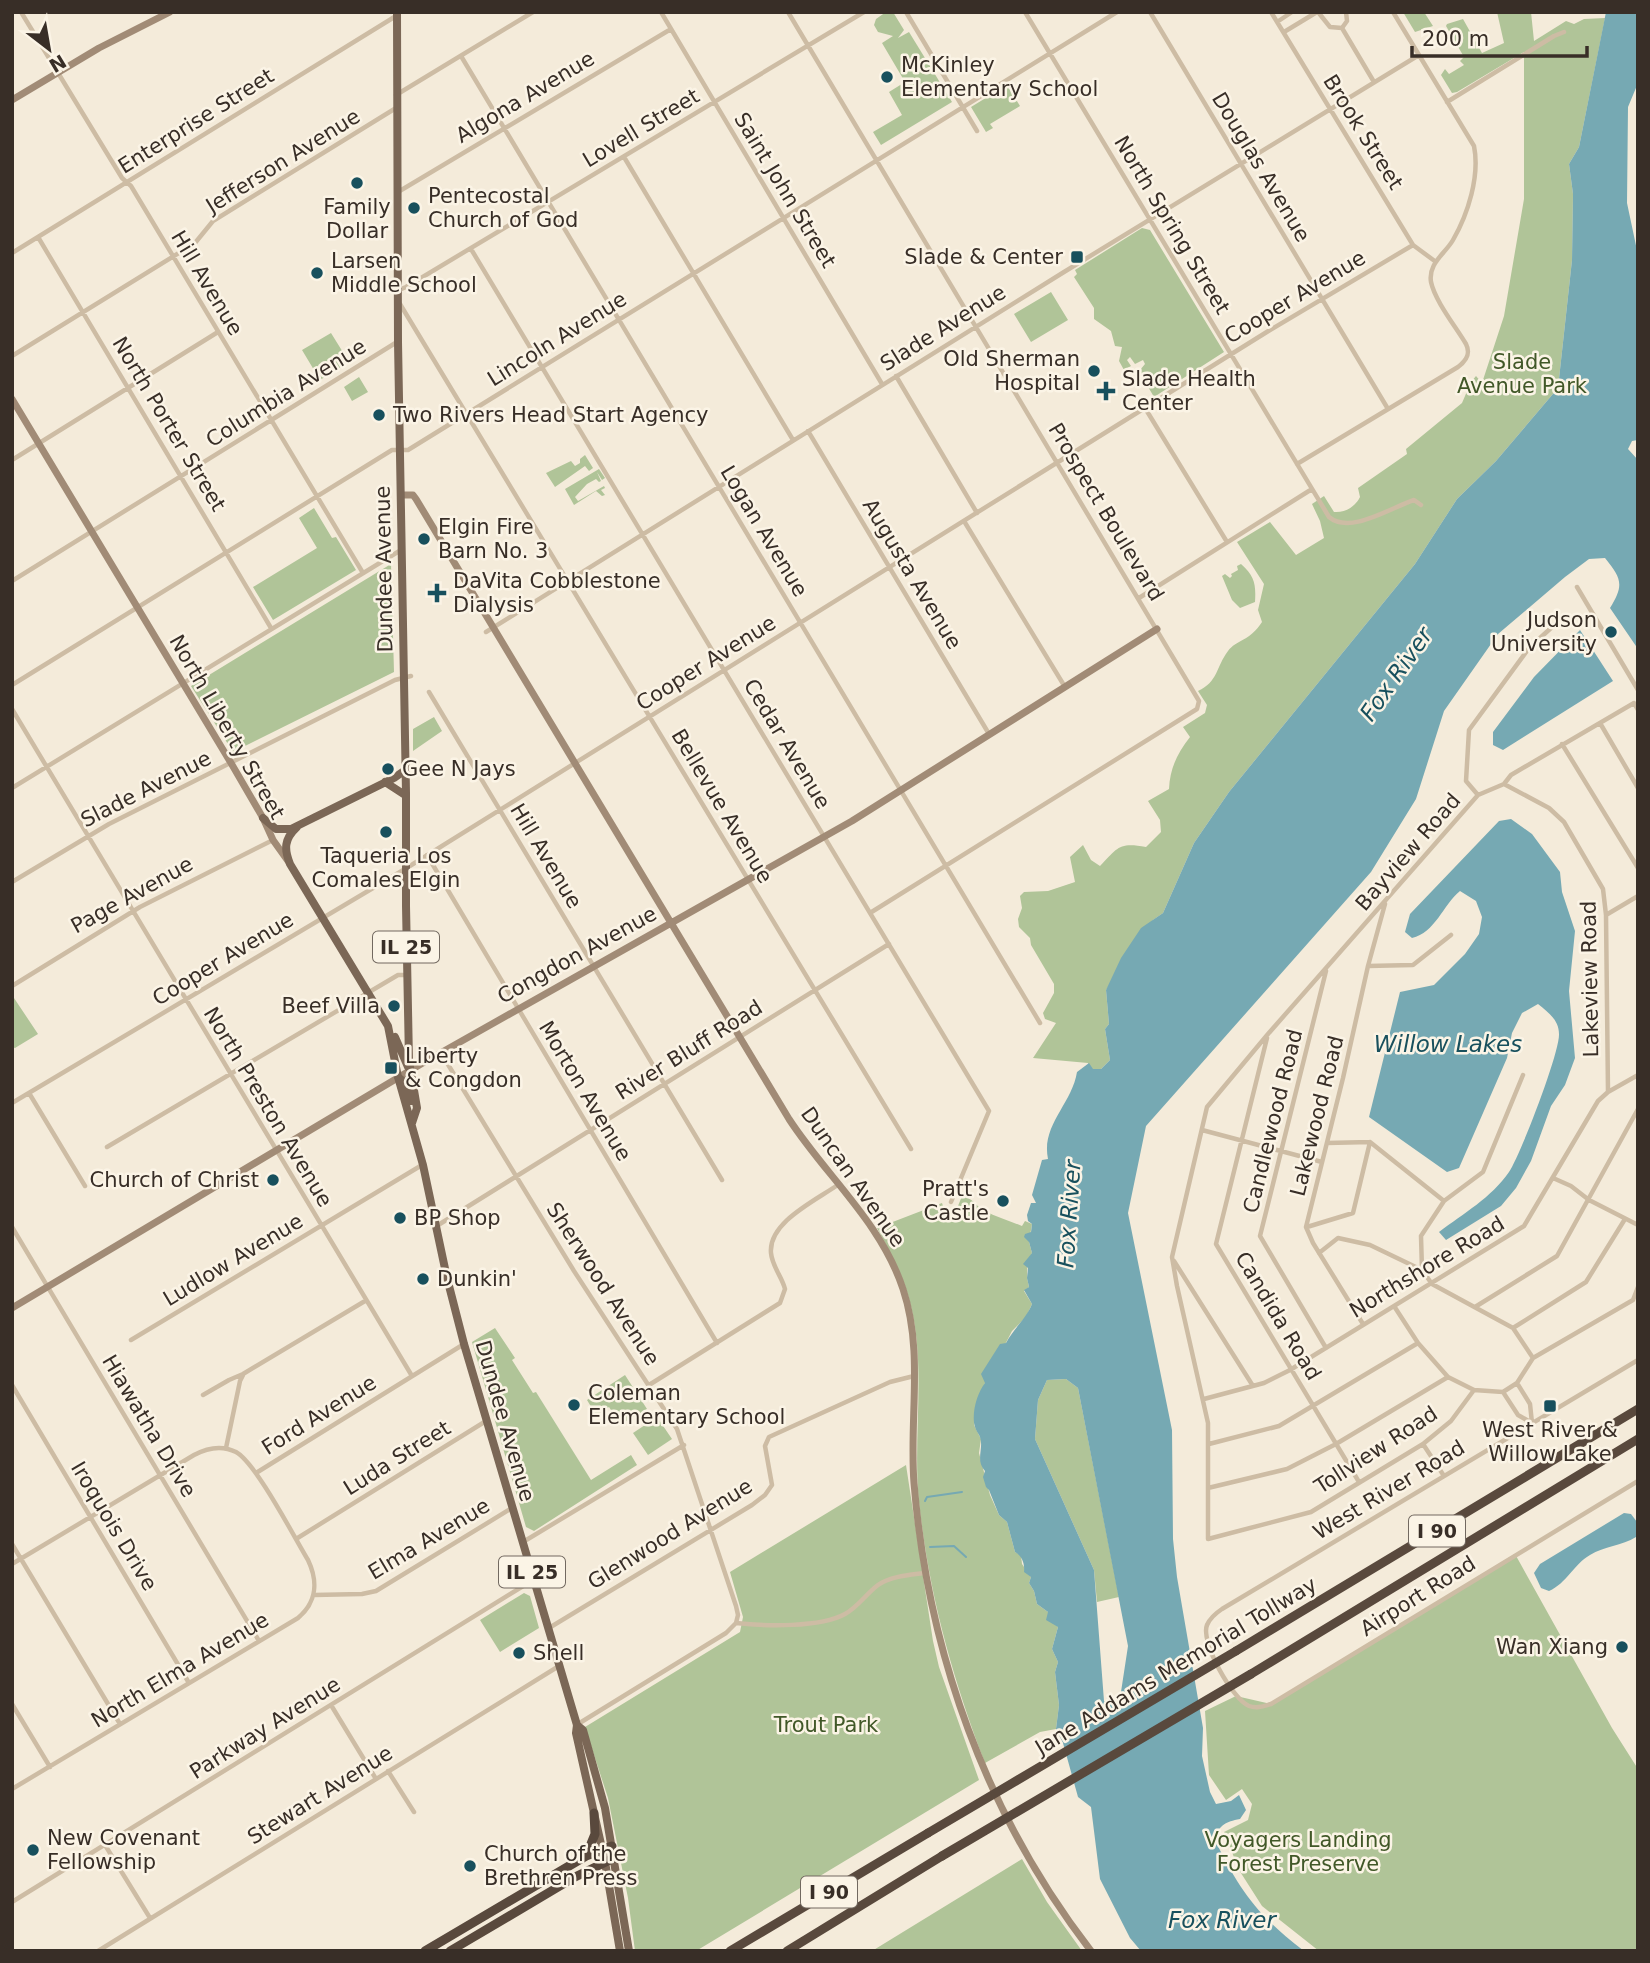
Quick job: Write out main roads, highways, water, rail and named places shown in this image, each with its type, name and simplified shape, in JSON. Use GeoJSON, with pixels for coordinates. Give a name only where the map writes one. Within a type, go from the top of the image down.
{"type":"FeatureCollection","features":[{"type":"Feature","properties":{"kind":"highway","name":"Jane Addams Memorial Tollway"},"geometry":{"type":"LineString","coordinates":[[730,1951],[1638,1409]]}},
{"type":"Feature","properties":{"kind":"highway","name":"Jane Addams Memorial Tollway"},"geometry":{"type":"LineString","coordinates":[[787,1951],[1638,1439]]}},
{"type":"Feature","properties":{"kind":"highway"},"geometry":{"type":"LineString","coordinates":[[586,1856],[594,1834],[594,1813]]}},
{"type":"Feature","properties":{"kind":"highway"},"geometry":{"type":"LineString","coordinates":[[425,1951],[586,1856],[612,1846]]}},
{"type":"Feature","properties":{"kind":"highway"},"geometry":{"type":"LineString","coordinates":[[450,1951],[609,1860]]}},
{"type":"Feature","properties":{"kind":"main road","name":"Dundee Avenue"},"geometry":{"type":"LineString","coordinates":[[396,14],[401,550],[407,678],[405,869],[410,1070],[417,1108],[414,1119],[435,1227],[464,1344],[577,1725],[576,1733],[602,1850],[609,1860],[629,1951]]}},
{"type":"Feature","properties":{"kind":"main road"},"geometry":{"type":"LineString","coordinates":[[263,818],[278,829],[297,827],[404,771]]}},
{"type":"Feature","properties":{"kind":"main road"},"geometry":{"type":"LineString","coordinates":[[386,782],[405,795]]}},
{"type":"Feature","properties":{"kind":"main road","name":"North Liberty Street"},"geometry":{"type":"LineString","coordinates":[[297,827],[285,846],[290,864],[388,1026],[398,1077]]}},
{"type":"Feature","properties":{"kind":"main road"},"geometry":{"type":"LineString","coordinates":[[388,1026],[410,1070]]}},
{"type":"Feature","properties":{"kind":"main road","name":"Dundee Avenue"},"geometry":{"type":"LineString","coordinates":[[398,1077],[408,1114],[414,1119]]}},
{"type":"Feature","properties":{"kind":"main road","name":"Dundee Avenue"},"geometry":{"type":"LineString","coordinates":[[577,1725],[583,1730],[605,1808],[612,1846],[609,1860],[620,1951]]}},
{"type":"Feature","properties":{"kind":"water","name":"Fox River"},"geometry":{"type":"Polygon","coordinates":[[[1606,12],[1638,12],[1638,83],[1628,107],[1627,203],[1638,255],[1638,440],[1632,441],[1628,449],[1638,460],[1638,649],[1610,608],[1618,593],[1619,582],[1605,558],[1589,559],[1498,634],[1444,711],[1416,799],[1371,872],[1146,1126],[1128,1213],[1172,1430],[1173,1539],[1203,1728],[1202,1756],[1210,1792],[1216,1804],[1231,1801],[1239,1795],[1246,1810],[1240,1819],[1221,1827],[1214,1838],[1232,1873],[1251,1901],[1274,1926],[1304,1951],[1141,1951],[1130,1938],[1100,1879],[1091,1807],[1078,1797],[1063,1743],[1056,1729],[1059,1705],[1055,1672],[1058,1662],[1052,1649],[1058,1627],[1046,1620],[1048,1612],[1037,1604],[1029,1583],[1031,1577],[1024,1572],[1007,1522],[999,1515],[983,1477],[985,1471],[980,1459],[981,1441],[974,1416],[977,1398],[985,1383],[981,1374],[1000,1344],[1006,1343],[1032,1304],[1024,1290],[1029,1287],[1028,1268],[1023,1264],[1032,1253],[1029,1242],[1024,1237],[1031,1232],[1032,1224],[1027,1215],[1031,1203],[1036,1203],[1032,1195],[1042,1160],[1048,1159],[1047,1147],[1053,1125],[1074,1084],[1077,1072],[1089,1063],[1093,1069],[1101,1069],[1110,1060],[1105,1029],[1109,1024],[1106,990],[1121,958],[1141,928],[1163,913],[1194,843],[1229,792],[1415,564],[1457,499],[1496,461],[1558,388],[1572,260],[1573,194],[1569,164],[1579,147],[1606,12]],[[1066,1379],[1047,1380],[1038,1400],[1035,1439],[1094,1570],[1104,1701],[1119,1705],[1128,1646],[1078,1388],[1066,1379]]]}},
{"type":"Feature","properties":{"kind":"water"},"geometry":{"type":"Polygon","coordinates":[[[1580,630],[1613,681],[1503,750],[1493,745],[1493,732],[1534,677],[1580,630]]]}},
{"type":"Feature","properties":{"kind":"water","name":"Willow Lakes"},"geometry":{"type":"Polygon","coordinates":[[[1511,819],[1532,834],[1560,872],[1562,892],[1575,931],[1569,991],[1575,1058],[1565,1085],[1551,1106],[1531,1161],[1516,1188],[1501,1206],[1446,1240],[1439,1232],[1494,1190],[1509,1172],[1522,1146],[1558,1044],[1559,1029],[1555,1020],[1538,1004],[1522,1013],[1512,1033],[1507,1058],[1459,1168],[1447,1172],[1369,1117],[1400,992],[1434,985],[1465,954],[1479,934],[1482,917],[1476,901],[1460,891],[1427,931],[1412,938],[1405,932],[1410,914],[1499,821],[1511,819]]]}},
{"type":"Feature","properties":{"kind":"water"},"geometry":{"type":"Polygon","coordinates":[[[1624,1513],[1631,1514],[1637,1522],[1636,1537],[1590,1555],[1555,1588],[1549,1591],[1541,1588],[1534,1573],[1540,1564],[1624,1513]]]}},
{"type":"Feature","properties":{"kind":"waterway"},"geometry":{"type":"LineString","coordinates":[[925,1501],[927,1497],[962,1492]]}},
{"type":"Feature","properties":{"kind":"waterway"},"geometry":{"type":"LineString","coordinates":[[930,1547],[954,1546],[966,1557]]}},
{"type":"Feature","properties":{"kind":"place","name":"McKinley Elementary School"},"geometry":{"type":"Point","coordinates":[887,77]}},
{"type":"Feature","properties":{"kind":"place","name":"Family Dollar"},"geometry":{"type":"Point","coordinates":[357,183]}},
{"type":"Feature","properties":{"kind":"place","name":"Pentecostal Church of God"},"geometry":{"type":"Point","coordinates":[414,208]}},
{"type":"Feature","properties":{"kind":"place","name":"Slade & Center"},"geometry":{"type":"Point","coordinates":[1077,257]}},
{"type":"Feature","properties":{"kind":"place","name":"Larsen Middle School"},"geometry":{"type":"Point","coordinates":[317,273]}},
{"type":"Feature","properties":{"kind":"place","name":"Old Sherman Hospital"},"geometry":{"type":"Point","coordinates":[1094,371]}},
{"type":"Feature","properties":{"kind":"place","name":"Slade Health Center"},"geometry":{"type":"Point","coordinates":[1106,391]}},
{"type":"Feature","properties":{"kind":"place","name":"Two Rivers Head Start Agency"},"geometry":{"type":"Point","coordinates":[379,415]}},
{"type":"Feature","properties":{"kind":"place","name":"Elgin Fire Barn No. 3"},"geometry":{"type":"Point","coordinates":[424,539]}},
{"type":"Feature","properties":{"kind":"place","name":"DaVita Cobblestone Dialysis"},"geometry":{"type":"Point","coordinates":[437,593]}},
{"type":"Feature","properties":{"kind":"place","name":"Judson University"},"geometry":{"type":"Point","coordinates":[1611,632]}},
{"type":"Feature","properties":{"kind":"place","name":"Gee N Jays"},"geometry":{"type":"Point","coordinates":[388,769]}},
{"type":"Feature","properties":{"kind":"place","name":"Taqueria Los Comales Elgin"},"geometry":{"type":"Point","coordinates":[386,832]}},
{"type":"Feature","properties":{"kind":"place","name":"Beef Villa"},"geometry":{"type":"Point","coordinates":[394,1006]}},
{"type":"Feature","properties":{"kind":"place","name":"Liberty & Congdon"},"geometry":{"type":"Point","coordinates":[391,1068]}},
{"type":"Feature","properties":{"kind":"place","name":"Church of Christ"},"geometry":{"type":"Point","coordinates":[273,1180]}},
{"type":"Feature","properties":{"kind":"place","name":"Pratt's Castle"},"geometry":{"type":"Point","coordinates":[1003,1201]}},
{"type":"Feature","properties":{"kind":"place","name":"BP Shop"},"geometry":{"type":"Point","coordinates":[400,1218]}},
{"type":"Feature","properties":{"kind":"place","name":"Dunkin'"},"geometry":{"type":"Point","coordinates":[423,1279]}},
{"type":"Feature","properties":{"kind":"place","name":"Coleman Elementary School"},"geometry":{"type":"Point","coordinates":[574,1405]}},
{"type":"Feature","properties":{"kind":"place","name":"West River & Willow Lake"},"geometry":{"type":"Point","coordinates":[1550,1406]}},
{"type":"Feature","properties":{"kind":"place","name":"Wan Xiang"},"geometry":{"type":"Point","coordinates":[1622,1647]}},
{"type":"Feature","properties":{"kind":"place","name":"Shell"},"geometry":{"type":"Point","coordinates":[519,1653]}},
{"type":"Feature","properties":{"kind":"place","name":"New Covenant Fellowship"},"geometry":{"type":"Point","coordinates":[33,1850]}},
{"type":"Feature","properties":{"kind":"place","name":"Church of the Brethren Press"},"geometry":{"type":"Point","coordinates":[470,1866]}},
{"type":"Feature","properties":{"kind":"park label","name":"Slade Avenue Park"},"geometry":{"type":"Point","coordinates":[1522,374]}},
{"type":"Feature","properties":{"kind":"park label","name":"Trout Park"},"geometry":{"type":"Point","coordinates":[826,1725]}},
{"type":"Feature","properties":{"kind":"park label","name":"Voyagers Landing Forest Preserve"},"geometry":{"type":"Point","coordinates":[1298,1852]}}]}
